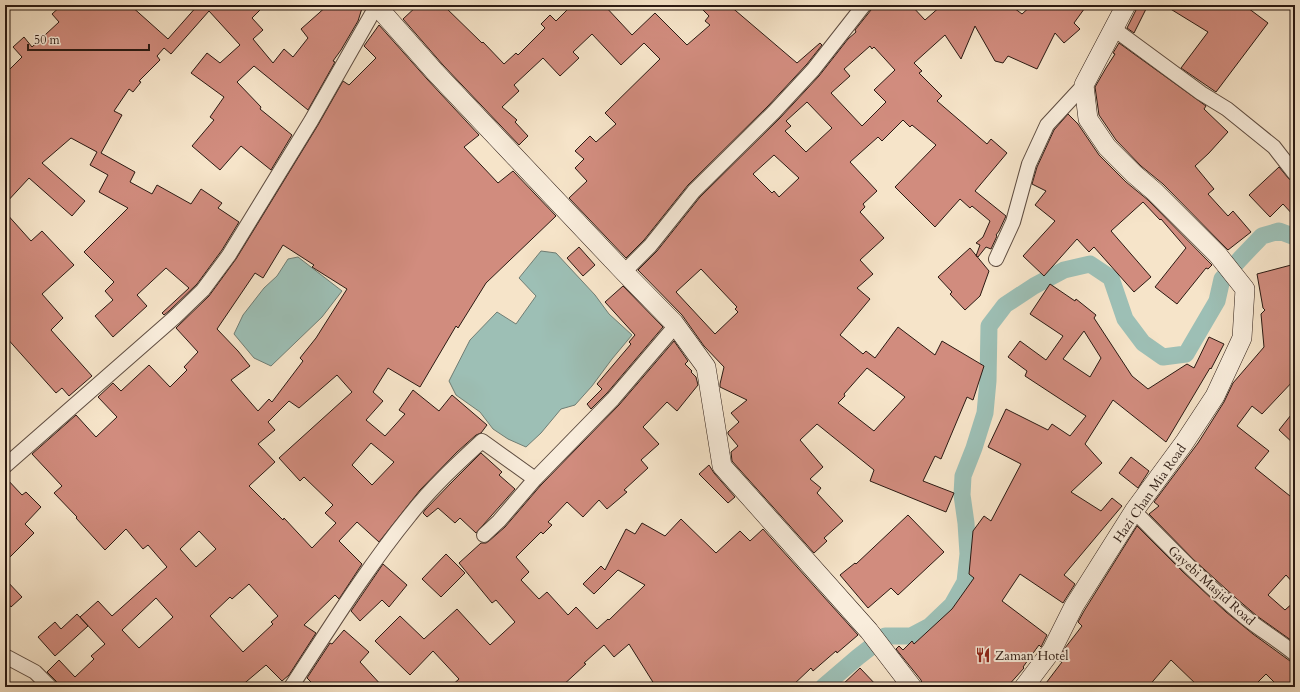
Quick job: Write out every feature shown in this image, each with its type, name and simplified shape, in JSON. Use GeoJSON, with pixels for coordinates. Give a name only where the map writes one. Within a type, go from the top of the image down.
{"type":"FeatureCollection","features":[{"type":"Feature","properties":{"kind":"street"},"geometry":{"type":"LineString","coordinates":[[5,466],[175,317],[203,290],[229,255],[295,148],[377,5],[435,72],[674,323],[706,367],[722,466],[869,631],[912,687]]}},
{"type":"Feature","properties":{"kind":"street"},"geometry":{"type":"LineString","coordinates":[[624,272],[650,246],[694,191],[774,112],[813,70],[864,5]]}},
{"type":"Feature","properties":{"kind":"street"},"geometry":{"type":"LineString","coordinates":[[996,259],[1013,222],[1029,164],[1047,125],[1084,85],[1126,5]]}},
{"type":"Feature","properties":{"kind":"street"},"geometry":{"type":"LineString","coordinates":[[1114,28],[1201,93],[1227,109],[1274,147],[1295,174]]}},
{"type":"Feature","properties":{"kind":"street","name":"Hazi Chan Mia Road"},"geometry":{"type":"LineString","coordinates":[[1024,687],[1052,650],[1074,606],[1134,511],[1184,443],[1215,396],[1242,338],[1245,289],[1218,255],[1107,146],[1088,119],[1084,85]]}},
{"type":"Feature","properties":{"kind":"street"},"geometry":{"type":"LineString","coordinates":[[484,535],[499,521],[535,479],[613,399],[671,331],[674,323]]}},
{"type":"Feature","properties":{"kind":"street"},"geometry":{"type":"LineString","coordinates":[[291,687],[354,590],[410,514],[458,463],[482,441],[535,479]]}},
{"type":"Feature","properties":{"kind":"street","name":"Gayebi Masjid Road"},"geometry":{"type":"LineString","coordinates":[[1134,511],[1198,575],[1247,619],[1285,645],[1295,654]]}},
{"type":"Feature","properties":{"kind":"street"},"geometry":{"type":"LineString","coordinates":[[5,656],[36,672],[50,687]]}},
{"type":"Feature","properties":{"kind":"water"},"geometry":{"type":"Polygon","coordinates":[[[541,251],[556,253],[595,295],[609,314],[632,335],[575,405],[561,409],[541,433],[526,447],[508,439],[493,429],[480,412],[456,395],[449,381],[470,340],[497,312],[516,324],[536,296],[519,278],[541,251]]]}},
{"type":"Feature","properties":{"kind":"water"},"geometry":{"type":"Polygon","coordinates":[[[298,257],[342,291],[322,317],[271,366],[254,358],[234,334],[243,315],[264,288],[277,276],[288,259],[298,257]]]}},
{"type":"Feature","properties":{"kind":"building"},"geometry":{"type":"Polygon","coordinates":[[[62,5],[130,5],[168,39],[198,5],[265,5],[252,18],[263,30],[253,39],[273,63],[284,49],[293,57],[308,38],[301,29],[328,5],[363,5],[358,21],[333,61],[335,62],[308,110],[254,66],[237,82],[261,107],[260,109],[292,135],[271,170],[241,146],[220,170],[192,146],[214,120],[210,117],[224,97],[191,73],[207,53],[220,63],[240,45],[209,11],[171,54],[164,48],[157,56],[160,60],[139,81],[141,82],[133,92],[129,89],[114,111],[122,115],[101,153],[135,172],[130,182],[152,194],[157,185],[191,204],[201,189],[222,203],[218,208],[239,222],[222,250],[197,284],[169,311],[164,315],[162,313],[189,288],[166,268],[137,295],[147,306],[113,337],[95,316],[113,300],[105,291],[114,282],[84,252],[128,208],[99,192],[108,175],[90,165],[97,152],[71,138],[42,163],[85,201],[72,216],[29,178],[5,204],[5,74],[22,57],[13,47],[24,37],[32,47],[59,22],[52,14],[62,5]]]}},
{"type":"Feature","properties":{"kind":"building"},"geometry":{"type":"Polygon","coordinates":[[[418,5],[443,5],[482,43],[483,42],[504,64],[516,53],[518,55],[545,28],[541,24],[550,15],[556,21],[572,5],[604,5],[632,35],[655,13],[687,45],[710,25],[705,21],[709,16],[698,5],[729,5],[797,63],[820,43],[822,45],[807,64],[768,106],[688,185],[644,240],[626,258],[569,198],[587,181],[575,168],[584,159],[575,151],[590,136],[596,142],[616,124],[605,113],[660,59],[644,43],[621,65],[592,34],[573,52],[579,58],[560,76],[543,58],[514,85],[519,91],[502,107],[517,120],[515,122],[528,136],[519,145],[443,65],[403,19],[418,5]]]}},
{"type":"Feature","properties":{"kind":"building"},"geometry":{"type":"Polygon","coordinates":[[[872,5],[911,5],[925,20],[942,5],[1010,5],[1022,14],[1032,5],[1087,5],[1074,23],[1080,29],[1064,43],[1055,33],[1037,69],[1008,56],[1003,63],[995,61],[975,26],[961,59],[945,35],[914,63],[922,71],[919,73],[942,96],[937,101],[987,144],[991,139],[1007,153],[975,191],[1006,216],[996,235],[997,236],[991,249],[986,247],[978,257],[976,256],[980,245],[976,243],[983,237],[990,221],[972,206],[970,208],[960,199],[935,227],[895,187],[936,145],[912,125],[910,127],[903,120],[882,141],[878,137],[850,162],[877,191],[863,204],[865,207],[860,212],[884,238],[860,260],[873,274],[857,288],[870,299],[840,335],[863,354],[866,351],[875,358],[898,327],[935,355],[942,341],[984,366],[973,400],[967,397],[941,459],[935,456],[923,481],[954,493],[946,512],[870,481],[874,470],[817,424],[800,440],[823,467],[810,479],[821,488],[817,493],[843,521],[824,538],[827,541],[814,553],[732,461],[731,452],[738,446],[728,432],[739,422],[731,413],[747,400],[720,387],[724,367],[704,346],[682,315],[638,270],[657,251],[700,197],[780,118],[819,76],[848,39],[856,32],[855,30],[871,10],[872,5]],[[870,46],[844,69],[850,76],[831,93],[862,126],[886,102],[874,90],[895,70],[874,47],[872,49],[870,46]],[[807,102],[786,121],[791,126],[785,131],[806,152],[832,128],[807,102]],[[774,155],[753,174],[772,193],[774,191],[779,197],[799,178],[774,155]],[[701,269],[676,292],[715,334],[738,312],[735,309],[737,307],[701,269]],[[867,368],[844,394],[845,396],[838,403],[874,431],[905,397],[867,368]]]}},
{"type":"Feature","properties":{"kind":"building"},"geometry":{"type":"Polygon","coordinates":[[[1137,5],[1148,5],[1134,33],[1127,28],[1137,5]]]}},
{"type":"Feature","properties":{"kind":"building"},"geometry":{"type":"Polygon","coordinates":[[[1164,5],[1244,5],[1268,23],[1216,92],[1181,68],[1208,32],[1164,5]]]}},
{"type":"Feature","properties":{"kind":"building"},"geometry":{"type":"Polygon","coordinates":[[[379,25],[479,135],[464,147],[498,183],[513,171],[556,216],[486,283],[458,328],[456,326],[420,387],[388,368],[373,392],[383,401],[366,420],[385,436],[405,414],[399,410],[413,390],[439,411],[452,395],[487,425],[481,433],[476,435],[457,452],[420,490],[379,542],[357,522],[339,541],[362,564],[339,599],[335,595],[304,625],[316,633],[289,675],[282,681],[266,665],[240,687],[125,687],[121,682],[115,687],[59,687],[56,681],[47,672],[59,660],[75,677],[94,659],[91,656],[105,644],[80,617],[98,601],[112,616],[167,567],[148,545],[143,549],[126,529],[105,550],[54,493],[62,486],[32,454],[76,415],[96,437],[117,417],[98,397],[113,383],[121,391],[149,365],[170,387],[187,370],[184,367],[198,352],[176,328],[209,296],[236,259],[318,125],[343,81],[349,85],[376,58],[364,46],[379,25]],[[283,245],[263,278],[255,273],[217,329],[250,366],[231,380],[258,411],[269,399],[272,402],[303,361],[300,358],[316,338],[347,289],[312,267],[314,265],[283,245]],[[337,375],[299,408],[289,401],[268,422],[275,430],[258,444],[275,462],[249,486],[283,520],[284,518],[312,548],[336,523],[325,513],[333,505],[304,477],[300,481],[279,458],[352,392],[337,375]],[[371,443],[352,465],[372,485],[394,462],[371,443]],[[199,531],[180,549],[196,567],[216,549],[199,531]],[[249,584],[232,599],[230,597],[210,616],[243,652],[273,624],[271,622],[278,616],[249,584]],[[156,598],[122,630],[139,648],[173,617],[156,598]]]}},
{"type":"Feature","properties":{"kind":"building"},"geometry":{"type":"Polygon","coordinates":[[[1119,43],[1206,106],[1204,109],[1228,132],[1195,166],[1214,189],[1208,194],[1228,216],[1233,211],[1251,232],[1228,250],[1163,184],[1141,166],[1116,140],[1099,115],[1095,87],[1115,54],[1113,53],[1119,43]]]}},
{"type":"Feature","properties":{"kind":"building"},"geometry":{"type":"Polygon","coordinates":[[[1068,114],[1078,124],[1099,155],[1126,182],[1148,200],[1212,265],[1208,269],[1206,268],[1177,304],[1155,287],[1186,248],[1161,219],[1160,220],[1143,202],[1111,231],[1151,277],[1134,292],[1094,247],[1089,252],[1077,239],[1044,276],[1023,256],[1055,221],[1035,205],[1046,191],[1032,184],[1037,167],[1054,130],[1068,114]]]}},
{"type":"Feature","properties":{"kind":"building"},"geometry":{"type":"Polygon","coordinates":[[[1279,167],[1289,179],[1295,182],[1295,217],[1283,204],[1270,217],[1249,195],[1279,167]]]}},
{"type":"Feature","properties":{"kind":"building"},"geometry":{"type":"Polygon","coordinates":[[[5,212],[31,241],[42,231],[74,265],[42,294],[63,318],[51,330],[92,376],[69,396],[62,388],[56,393],[5,336],[5,212]]]}},
{"type":"Feature","properties":{"kind":"building"},"geometry":{"type":"Polygon","coordinates":[[[579,247],[595,265],[583,276],[567,258],[579,247]]]}},
{"type":"Feature","properties":{"kind":"building"},"geometry":{"type":"Polygon","coordinates":[[[970,248],[989,271],[980,296],[965,310],[950,294],[952,292],[938,277],[970,248]]]}},
{"type":"Feature","properties":{"kind":"building"},"geometry":{"type":"Polygon","coordinates":[[[1295,264],[1295,379],[1262,414],[1252,406],[1237,426],[1269,451],[1255,468],[1295,500],[1295,585],[1286,575],[1268,595],[1285,610],[1295,601],[1295,643],[1257,616],[1237,599],[1194,560],[1149,514],[1159,506],[1154,502],[1198,443],[1224,402],[1233,383],[1264,347],[1261,314],[1265,310],[1263,308],[1257,274],[1295,264]]]}},
{"type":"Feature","properties":{"kind":"building"},"geometry":{"type":"Polygon","coordinates":[[[1050,284],[1075,301],[1076,299],[1096,315],[1094,318],[1132,376],[1148,389],[1187,364],[1194,368],[1209,337],[1224,344],[1211,369],[1210,368],[1166,442],[1113,400],[1085,444],[1102,463],[1071,492],[1101,511],[1112,498],[1122,506],[1064,575],[1075,584],[1063,603],[1020,574],[1002,601],[1047,635],[1041,647],[1039,645],[1023,667],[1024,668],[1007,687],[923,687],[921,680],[896,649],[899,646],[903,650],[912,641],[914,644],[952,609],[974,578],[969,574],[973,531],[984,516],[991,521],[1021,464],[988,447],[1006,409],[1048,430],[1052,424],[1070,436],[1086,416],[1025,376],[1027,371],[1008,357],[1020,341],[1046,360],[1063,336],[1030,314],[1050,284]],[[1084,331],[1063,359],[1090,377],[1101,358],[1084,331]]]}},
{"type":"Feature","properties":{"kind":"building"},"geometry":{"type":"Polygon","coordinates":[[[623,286],[663,327],[607,393],[591,409],[587,404],[602,389],[597,384],[631,344],[629,342],[635,335],[605,302],[623,286]]]}},
{"type":"Feature","properties":{"kind":"building"},"geometry":{"type":"Polygon","coordinates":[[[674,341],[688,361],[685,364],[696,377],[698,385],[677,411],[667,402],[643,427],[659,444],[641,460],[648,468],[624,490],[627,492],[607,509],[599,500],[583,517],[567,502],[548,522],[552,525],[543,534],[541,532],[516,557],[529,572],[521,580],[539,599],[547,592],[568,615],[576,607],[597,629],[608,619],[609,620],[645,585],[618,570],[594,594],[583,584],[601,566],[605,570],[626,529],[635,534],[642,523],[665,536],[681,519],[716,553],[740,531],[750,541],[763,529],[858,635],[837,653],[836,651],[813,671],[811,668],[791,687],[656,687],[629,644],[614,657],[604,645],[561,687],[450,687],[459,679],[433,651],[410,675],[375,641],[400,616],[424,639],[457,609],[490,645],[515,622],[496,600],[492,603],[459,563],[481,543],[486,543],[489,541],[505,527],[541,485],[619,405],[674,341]]]}},
{"type":"Feature","properties":{"kind":"building"},"geometry":{"type":"Polygon","coordinates":[[[1295,410],[1295,445],[1279,430],[1295,410]]]}},
{"type":"Feature","properties":{"kind":"building"},"geometry":{"type":"Polygon","coordinates":[[[481,453],[502,472],[499,475],[515,489],[476,533],[460,518],[455,523],[438,508],[427,517],[423,513],[425,510],[481,453]]]}},
{"type":"Feature","properties":{"kind":"building"},"geometry":{"type":"Polygon","coordinates":[[[1131,457],[1149,471],[1138,488],[1119,473],[1131,457]]]}},
{"type":"Feature","properties":{"kind":"building"},"geometry":{"type":"Polygon","coordinates":[[[709,465],[735,497],[728,503],[699,474],[709,465]]]}},
{"type":"Feature","properties":{"kind":"building"},"geometry":{"type":"Polygon","coordinates":[[[5,477],[22,495],[26,492],[41,507],[25,524],[34,533],[5,562],[5,477]]]}},
{"type":"Feature","properties":{"kind":"building"},"geometry":{"type":"Polygon","coordinates":[[[908,515],[944,552],[898,595],[891,588],[868,608],[840,575],[855,563],[856,564],[908,515]]]}},
{"type":"Feature","properties":{"kind":"building"},"geometry":{"type":"Polygon","coordinates":[[[1137,526],[1226,612],[1290,661],[1295,662],[1295,687],[1279,687],[1266,674],[1253,687],[1199,687],[1171,660],[1148,687],[1043,687],[1062,662],[1058,660],[1065,648],[1082,626],[1078,622],[1084,611],[1137,526]]]}},
{"type":"Feature","properties":{"kind":"building"},"geometry":{"type":"Polygon","coordinates":[[[446,554],[465,573],[441,597],[422,579],[446,554]]]}},
{"type":"Feature","properties":{"kind":"building"},"geometry":{"type":"Polygon","coordinates":[[[383,564],[407,585],[389,607],[382,600],[360,621],[351,611],[383,564]]]}},
{"type":"Feature","properties":{"kind":"building"},"geometry":{"type":"Polygon","coordinates":[[[5,579],[22,597],[11,607],[5,599],[5,579]]]}},
{"type":"Feature","properties":{"kind":"building"},"geometry":{"type":"Polygon","coordinates":[[[77,614],[88,626],[55,656],[38,637],[55,622],[61,629],[77,614]]]}},
{"type":"Feature","properties":{"kind":"building"},"geometry":{"type":"Polygon","coordinates":[[[344,630],[369,652],[360,662],[383,687],[316,687],[307,678],[330,643],[332,644],[344,630]]]}},
{"type":"Feature","properties":{"kind":"building"},"geometry":{"type":"Polygon","coordinates":[[[860,668],[878,687],[840,687],[860,668]]]}},
{"type":"Feature","properties":{"kind":"waterway"},"geometry":{"type":"LineString","coordinates":[[823,687],[885,636],[911,636],[930,626],[952,605],[965,582],[968,554],[962,495],[963,476],[985,413],[988,381],[989,326],[1005,305],[1034,286],[1064,270],[1090,264],[1111,278],[1125,319],[1143,343],[1163,357],[1186,354],[1217,301],[1222,279],[1240,259],[1262,236],[1279,231],[1295,237]]}},
{"type":"Feature","properties":{"kind":"place","name":"Zaman Hotel"},"geometry":{"type":"Point","coordinates":[983,655]}}]}
